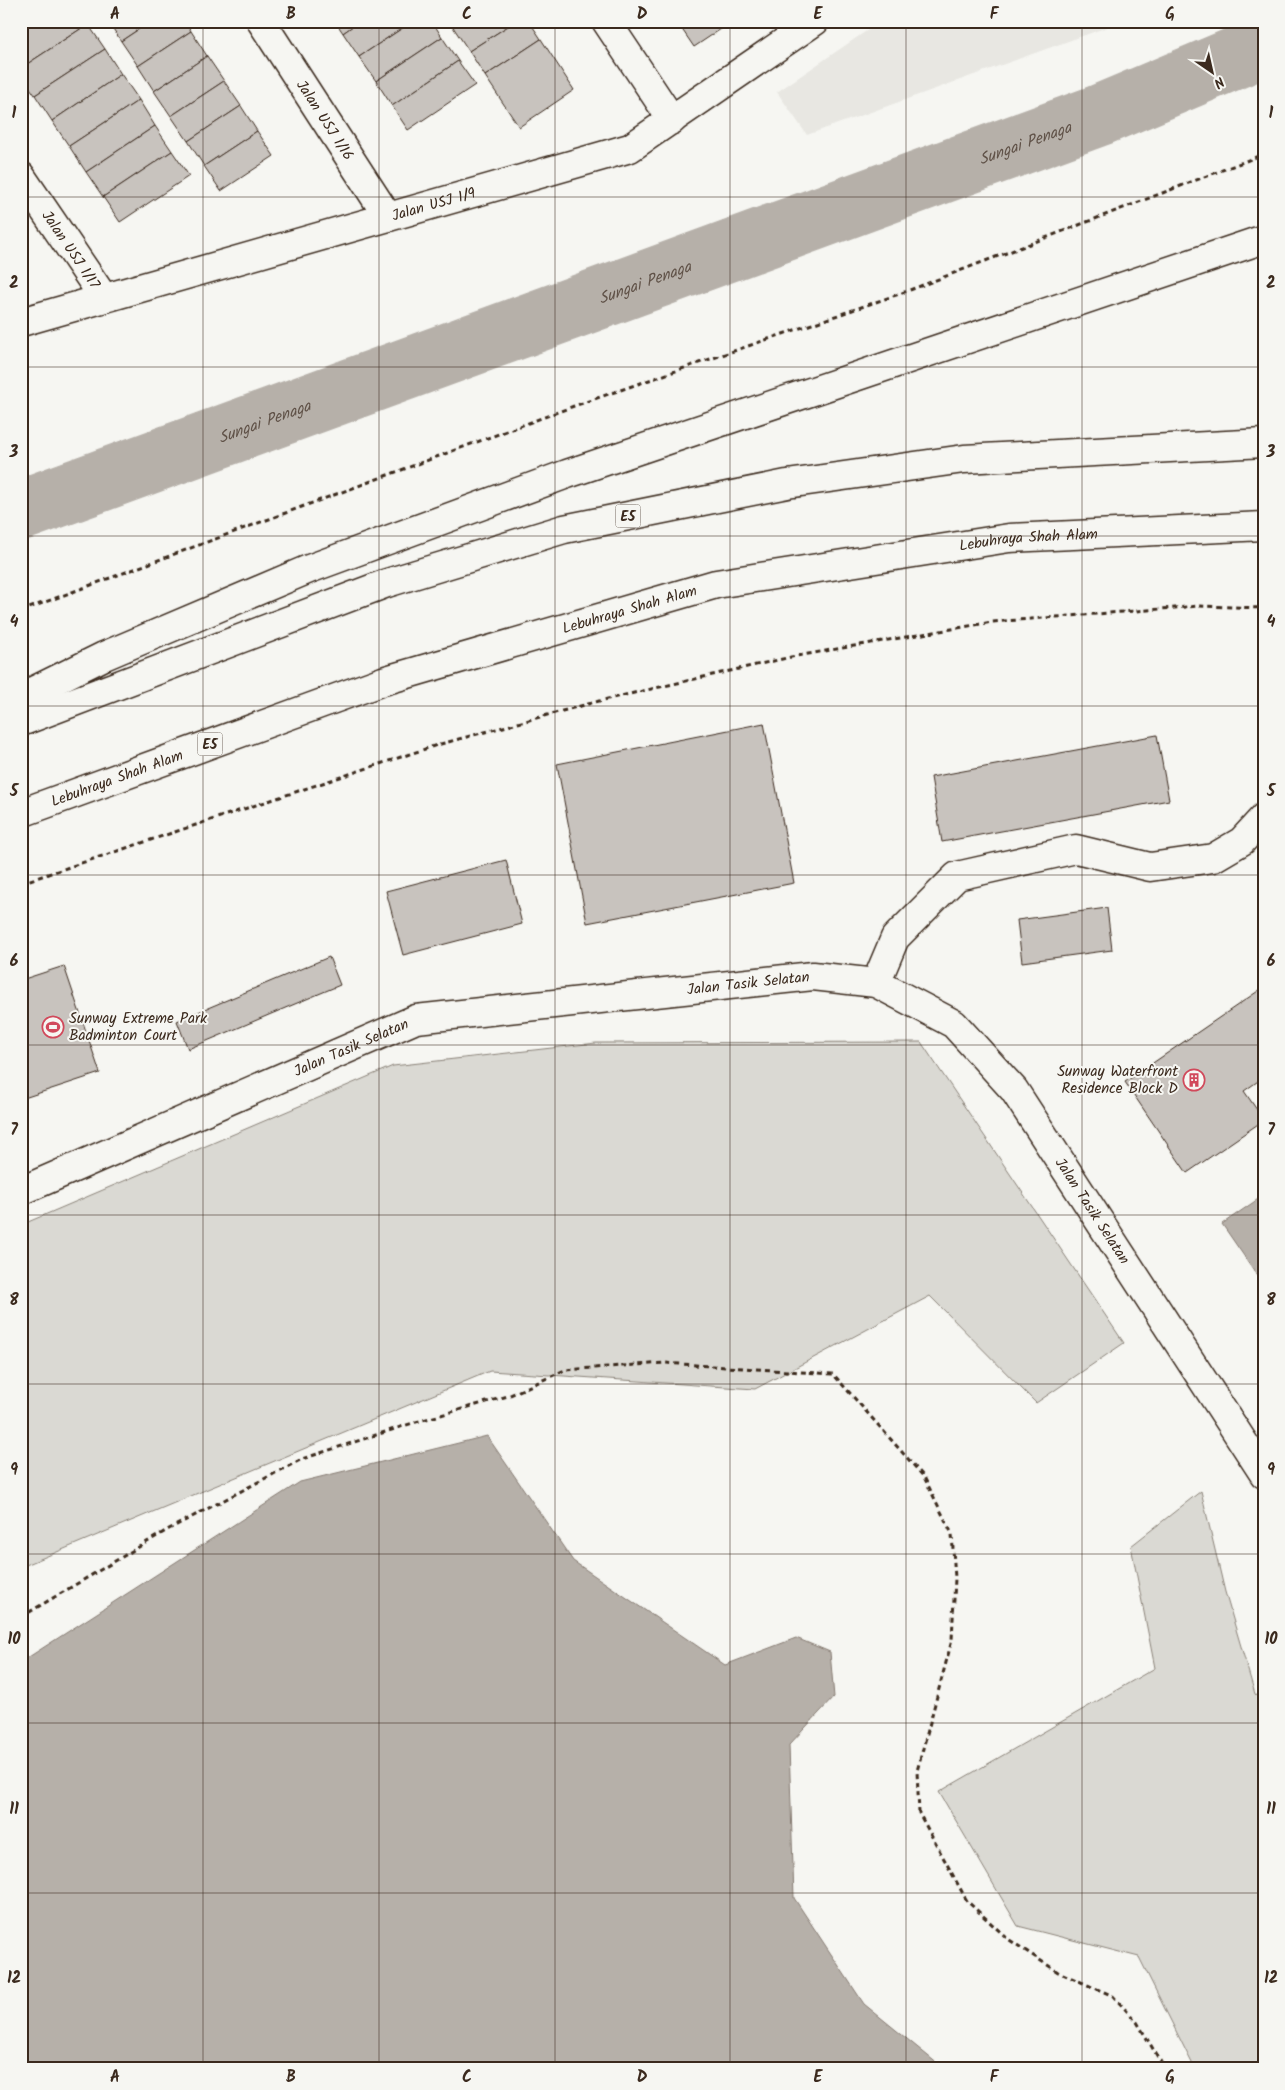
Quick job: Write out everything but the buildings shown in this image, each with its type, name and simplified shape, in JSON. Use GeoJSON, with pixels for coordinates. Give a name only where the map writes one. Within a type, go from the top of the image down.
{"type":"FeatureCollection","features":[{"type":"Feature","properties":{"kind":"main road","name":"Jalan USJ 1/16"},"geometry":{"type":"LineString","coordinates":[[261,21],[388,217]]}},
{"type":"Feature","properties":{"kind":"main road"},"geometry":{"type":"LineString","coordinates":[[606,21],[672,120]]}},
{"type":"Feature","properties":{"kind":"main road","name":"Jalan USJ 1/9"},"geometry":{"type":"LineString","coordinates":[[21,322],[630,148],[815,21]]}},
{"type":"Feature","properties":{"kind":"main road","name":"Jalan USJ 1/17"},"geometry":{"type":"LineString","coordinates":[[21,176],[104,298]]}},
{"type":"Feature","properties":{"kind":"main road"},"geometry":{"type":"LineString","coordinates":[[21,696],[104,656],[309,569],[566,474],[1264,239]]}},
{"type":"Feature","properties":{"kind":"main road","name":"E5"},"geometry":{"type":"LineString","coordinates":[[21,722],[387,583],[564,529],[788,484],[964,459],[1264,443]]}},
{"type":"Feature","properties":{"kind":"main road","name":"Lebuhraya Shah Alam"},"geometry":{"type":"LineString","coordinates":[[21,813],[384,681],[716,584],[1009,538],[1264,526]]}},
{"type":"Feature","properties":{"kind":"main road"},"geometry":{"type":"LineString","coordinates":[[876,983],[895,938],[957,876],[1076,849],[1150,867],[1214,858],[1242,840],[1264,817]]}},
{"type":"Feature","properties":{"kind":"main road","name":"Jalan Tasik Selatan"},"geometry":{"type":"LineString","coordinates":[[21,1191],[416,1019],[813,976],[876,983],[954,1024],[1014,1090],[1264,1474]]}},
{"type":"Feature","properties":{"kind":"path"},"geometry":{"type":"LineString","coordinates":[[21,611],[574,406],[902,294],[1264,154]]}},
{"type":"Feature","properties":{"kind":"path"},"geometry":{"type":"LineString","coordinates":[[21,882],[437,745],[599,702],[791,657],[992,622],[1200,606],[1264,608]]}},
{"type":"Feature","properties":{"kind":"path"},"geometry":{"type":"LineString","coordinates":[[21,1617],[169,1529],[302,1459],[416,1422],[508,1396],[566,1370],[665,1363],[833,1374],[924,1477],[952,1534],[955,1578],[952,1640],[917,1771],[918,1813],[967,1901],[1008,1939],[1058,1972],[1112,1996],[1137,2022],[1165,2069]]}},
{"type":"Feature","properties":{"kind":"shaded area"},"geometry":{"type":"Polygon","coordinates":[[[881,21],[1124,21],[807,135],[777,92],[881,21]]]}},
{"type":"Feature","properties":{"kind":"shaded area"},"geometry":{"type":"Polygon","coordinates":[[[921,1042],[1124,1343],[1036,1403],[930,1296],[755,1389],[490,1371],[21,1567],[21,1225],[393,1066],[596,1043],[921,1042]]]}},
{"type":"Feature","properties":{"kind":"shaded area"},"geometry":{"type":"Polygon","coordinates":[[[1264,1195],[1264,1285],[1222,1224],[1264,1195]]]}},
{"type":"Feature","properties":{"kind":"shaded area"},"geometry":{"type":"Polygon","coordinates":[[[487,1436],[573,1561],[725,1665],[796,1638],[830,1652],[834,1697],[789,1745],[794,1898],[864,2004],[944,2069],[21,2069],[21,1662],[300,1482],[487,1436]]]}},
{"type":"Feature","properties":{"kind":"shaded area"},"geometry":{"type":"Polygon","coordinates":[[[1201,1491],[1225,1592],[1255,1694],[1264,1701],[1264,2069],[1195,2069],[1139,1957],[1018,1926],[939,1792],[1155,1668],[1131,1546],[1201,1491]]]}},
{"type":"Feature","properties":{"kind":"waterway","name":"Sungai Penaga"},"geometry":{"type":"LineString","coordinates":[[21,510],[1100,115],[1264,46]]}},
{"type":"Feature","properties":{"kind":"place","name":"Sunway Extreme Park Badminton Court"},"geometry":{"type":"Point","coordinates":[53,1027]}},
{"type":"Feature","properties":{"kind":"place","name":"Sunway Waterfront Residence Block D"},"geometry":{"type":"Point","coordinates":[1194,1080]}}]}
